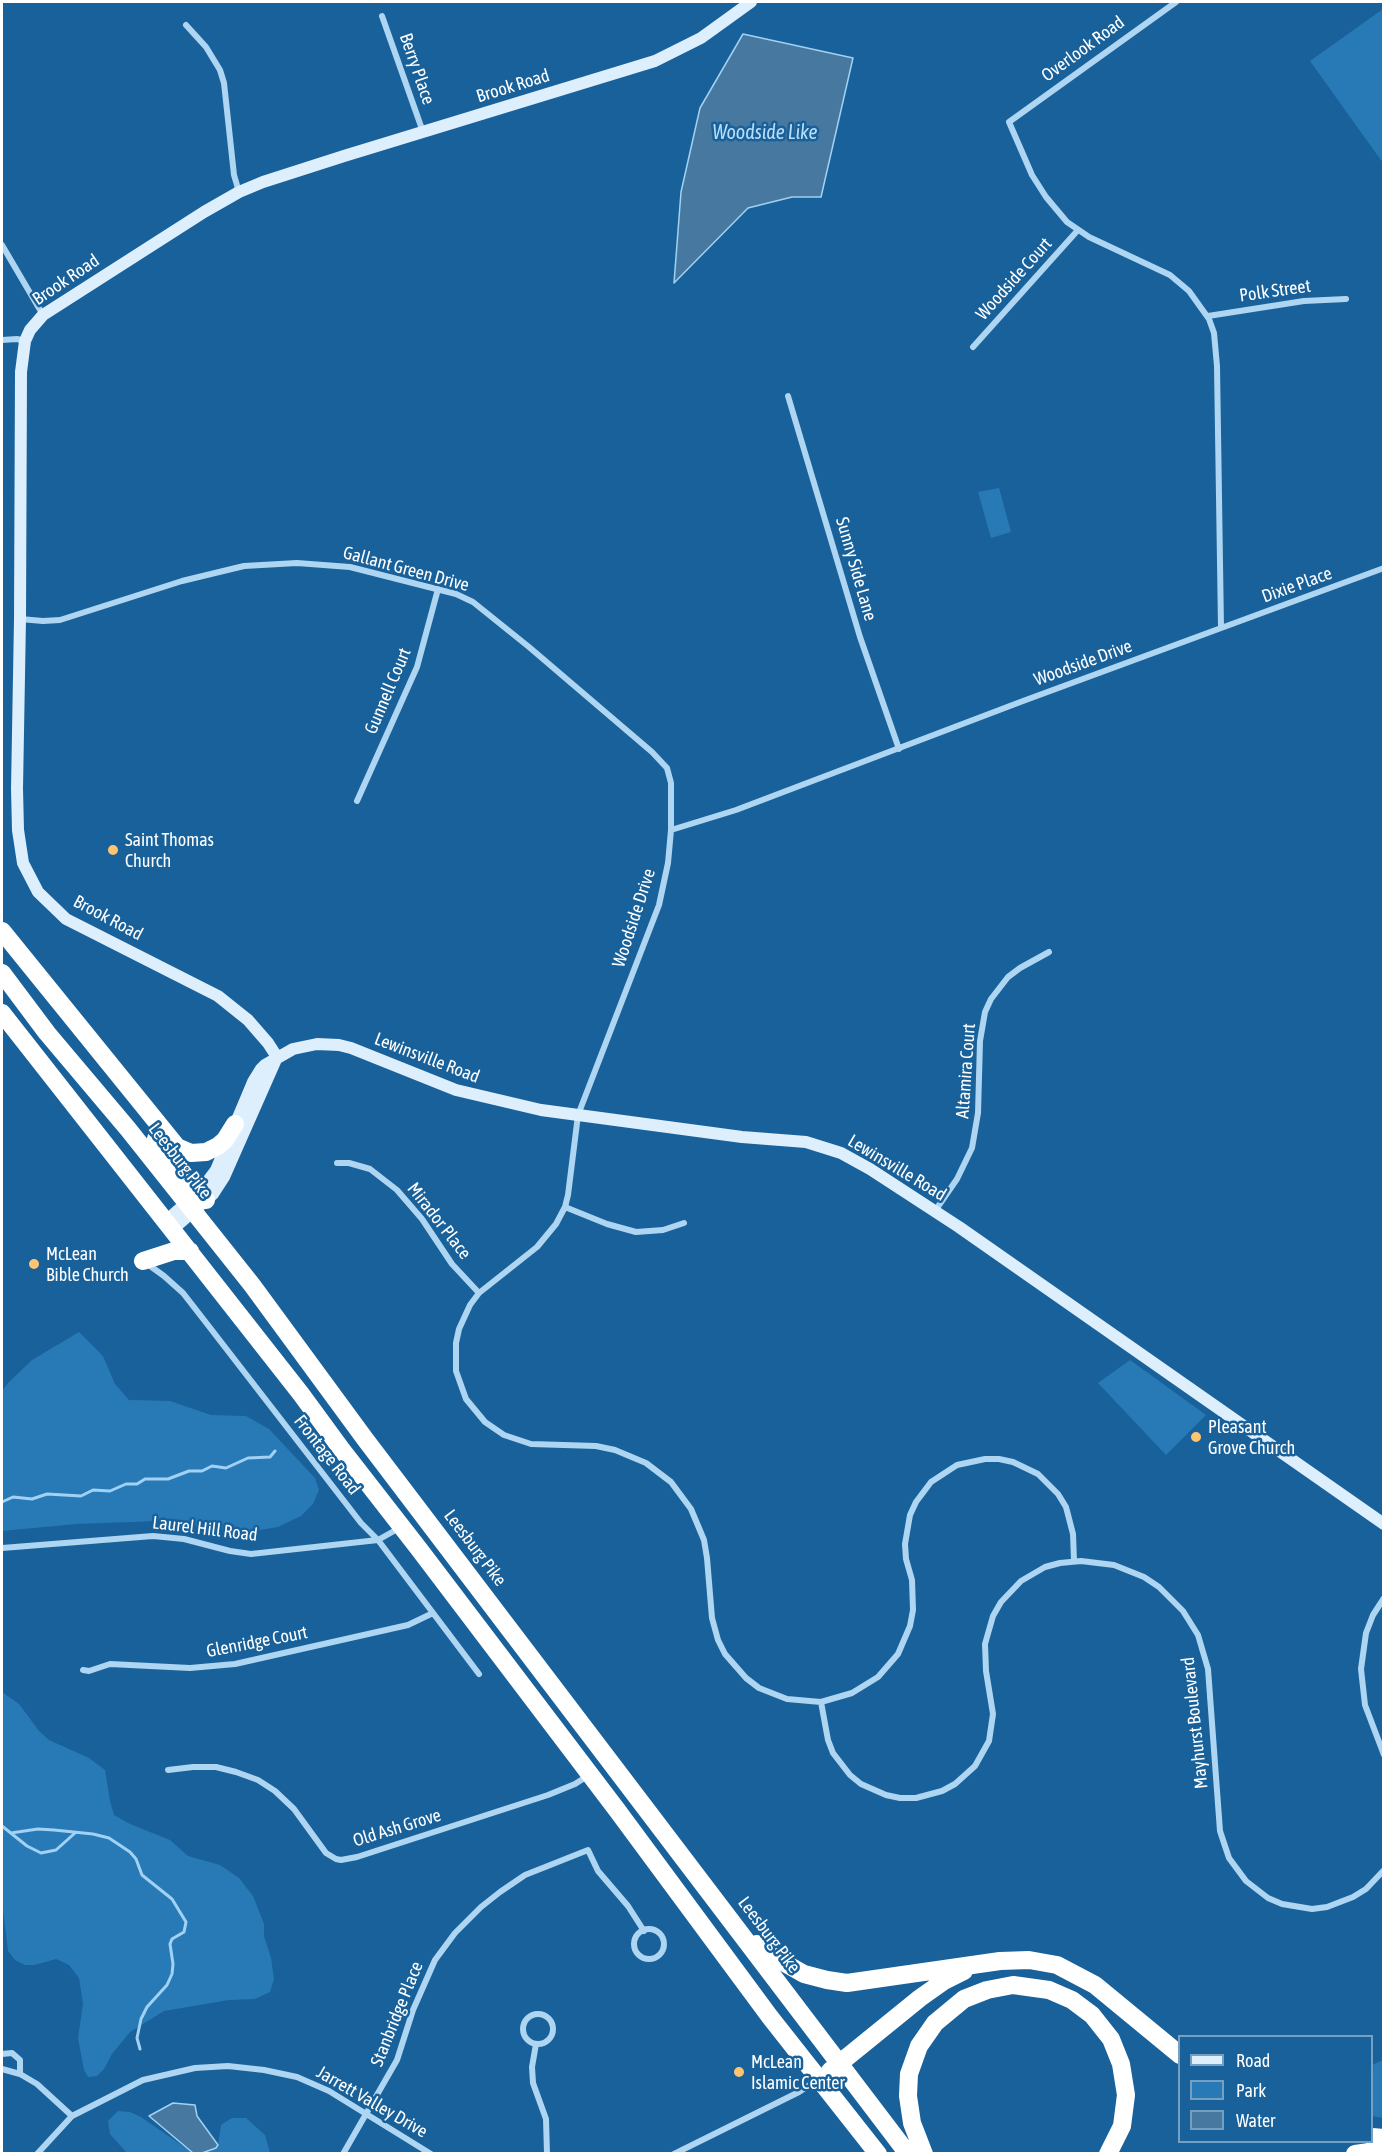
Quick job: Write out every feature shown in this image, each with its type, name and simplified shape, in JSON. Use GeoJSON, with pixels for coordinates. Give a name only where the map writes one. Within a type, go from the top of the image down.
{"type":"FeatureCollection","features":[{"type":"Feature","properties":{"kind":"highway"},"geometry":{"type":"LineString","coordinates":[[2,931],[177,1148],[191,1153],[206,1152],[225,1140],[235,1124]]}},
{"type":"Feature","properties":{"kind":"highway"},"geometry":{"type":"LineString","coordinates":[[2,950],[8,954],[196,1202]]}},
{"type":"Feature","properties":{"kind":"highway","name":"Leesburg Pike"},"geometry":{"type":"LineString","coordinates":[[2,973],[47,1033],[128,1129],[196,1202],[372,1448],[908,2154]]}},
{"type":"Feature","properties":{"kind":"highway"},"geometry":{"type":"LineString","coordinates":[[2,1013],[190,1251],[402,1527],[871,2149]]}},
{"type":"Feature","properties":{"kind":"highway"},"geometry":{"type":"LineString","coordinates":[[143,1261],[174,1251],[190,1251]]}},
{"type":"Feature","properties":{"kind":"highway"},"geometry":{"type":"LineString","coordinates":[[717,1901],[755,1942],[774,1957],[804,1974],[827,1980],[847,1983],[1029,1960],[1067,1969],[1105,1992],[1178,2054]]}},
{"type":"Feature","properties":{"kind":"highway"},"geometry":{"type":"LineString","coordinates":[[819,2079],[932,1989],[952,1977],[985,1964]]}},
{"type":"Feature","properties":{"kind":"highway"},"geometry":{"type":"LineString","coordinates":[[924,2154],[912,2123],[908,2096],[909,2074],[919,2046],[934,2023],[958,2003],[975,1993],[1013,1985],[1049,1990],[1072,2000],[1092,2015],[1111,2039],[1121,2064],[1126,2095],[1122,2126],[1108,2154]]}},
{"type":"Feature","properties":{"kind":"highway"},"geometry":{"type":"LineString","coordinates":[[1355,2154],[1383,2150]]}},
{"type":"Feature","properties":{"kind":"street","name":"Overlook Road"},"geometry":{"type":"LineString","coordinates":[[1077,230],[1067,222],[1046,197],[1023,156],[1009,122],[1176,2]]}},
{"type":"Feature","properties":{"kind":"street","name":"Brook Road"},"geometry":{"type":"LineString","coordinates":[[277,1057],[259,1031],[226,1002],[206,989],[66,919],[38,892],[29,877],[19,846],[18,830],[21,372],[25,341],[30,330],[43,315],[239,192],[314,165],[655,61],[701,38],[746,3]]}},
{"type":"Feature","properties":{"kind":"street","name":"Berry Place"},"geometry":{"type":"LineString","coordinates":[[382,16],[423,132]]}},
{"type":"Feature","properties":{"kind":"street"},"geometry":{"type":"LineString","coordinates":[[186,25],[207,46],[220,70],[224,83],[234,175],[239,192]]}},
{"type":"Feature","properties":{"kind":"street"},"geometry":{"type":"LineString","coordinates":[[1077,230],[1170,275],[1189,291],[1208,316],[1214,333],[1217,366],[1221,628]]}},
{"type":"Feature","properties":{"kind":"street","name":"Woodside Court"},"geometry":{"type":"LineString","coordinates":[[972,347],[1077,230]]}},
{"type":"Feature","properties":{"kind":"street"},"geometry":{"type":"LineString","coordinates":[[2,244],[43,315]]}},
{"type":"Feature","properties":{"kind":"street","name":"Polk Street"},"geometry":{"type":"LineString","coordinates":[[1208,316],[1304,301],[1346,299]]}},
{"type":"Feature","properties":{"kind":"street"},"geometry":{"type":"LineString","coordinates":[[2,340],[25,341]]}},
{"type":"Feature","properties":{"kind":"street","name":"Sunny Side Lane"},"geometry":{"type":"LineString","coordinates":[[788,396],[860,637],[899,749]]}},
{"type":"Feature","properties":{"kind":"street","name":"Gallant Green Drive"},"geometry":{"type":"LineString","coordinates":[[20,619],[60,620],[217,572],[272,563],[350,567],[456,594],[483,609],[660,759],[670,775],[671,830]]}},
{"type":"Feature","properties":{"kind":"street","name":"Dixie Place"},"geometry":{"type":"LineString","coordinates":[[1221,628],[1383,568]]}},
{"type":"Feature","properties":{"kind":"street","name":"Gunnell Court"},"geometry":{"type":"LineString","coordinates":[[357,801],[417,667],[438,589]]}},
{"type":"Feature","properties":{"kind":"street","name":"Woodside Drive"},"geometry":{"type":"LineString","coordinates":[[565,1207],[578,1115],[659,905],[668,863],[671,830],[736,810],[1221,628]]}},
{"type":"Feature","properties":{"kind":"street","name":"Altamira Court"},"geometry":{"type":"LineString","coordinates":[[935,1211],[957,1179],[972,1148],[978,1113],[980,1041],[985,1012],[1008,977],[1049,952]]}},
{"type":"Feature","properties":{"kind":"street","name":"Lewinsville Road"},"geometry":{"type":"LineString","coordinates":[[196,1202],[216,1170],[253,1082],[265,1065],[277,1057],[307,1045],[339,1045],[456,1090],[541,1110],[742,1137],[796,1140],[824,1146],[870,1169],[935,1211],[1193,1389],[1383,1524]]}},
{"type":"Feature","properties":{"kind":"street","name":"Lewinsville Road"},"geometry":{"type":"LineString","coordinates":[[169,1225],[196,1202],[213,1194],[233,1159],[258,1096],[277,1057]]}},
{"type":"Feature","properties":{"kind":"street","name":"Mirador Place"},"geometry":{"type":"LineString","coordinates":[[337,1163],[350,1163],[370,1169],[397,1190],[422,1219],[452,1263],[479,1293]]}},
{"type":"Feature","properties":{"kind":"street"},"geometry":{"type":"LineString","coordinates":[[684,1223],[663,1230],[636,1232],[607,1224],[565,1207],[556,1224],[537,1247],[479,1293],[470,1305],[459,1329],[455,1357],[460,1385],[476,1413],[496,1431],[518,1441],[606,1448],[631,1455],[659,1472],[682,1495],[699,1524],[707,1558],[713,1626],[725,1654],[735,1667],[759,1688],[787,1699],[821,1702],[838,1698],[865,1686],[888,1667],[901,1647],[910,1626],[913,1603],[912,1580],[906,1559],[906,1530],[916,1502],[931,1482],[957,1465],[985,1459],[1013,1462],[1038,1474],[1049,1483],[1066,1507],[1073,1534],[1074,1561]]}},
{"type":"Feature","properties":{"kind":"street","name":"Frontage Road"},"geometry":{"type":"LineString","coordinates":[[143,1261],[183,1293],[361,1523],[378,1540],[479,1674]]}},
{"type":"Feature","properties":{"kind":"street","name":"Laurel Hill Road"},"geometry":{"type":"LineString","coordinates":[[2,1548],[153,1536],[184,1539],[251,1554],[378,1540],[402,1527]]}},
{"type":"Feature","properties":{"kind":"street","name":"Mayhurst Boulevard"},"geometry":{"type":"LineString","coordinates":[[821,1702],[828,1740],[833,1753],[845,1770],[861,1784],[880,1793],[900,1798],[930,1796],[965,1777],[979,1760],[989,1741],[992,1728],[992,1700],[985,1659],[985,1644],[993,1616],[1001,1602],[1021,1581],[1045,1568],[1074,1561],[1114,1565],[1144,1577],[1172,1598],[1189,1620],[1200,1642],[1208,1669],[1221,1831],[1229,1858],[1246,1881],[1268,1898],[1282,1904],[1312,1909],[1327,1907],[1353,1897],[1366,1889],[1383,1870]]}},
{"type":"Feature","properties":{"kind":"street"},"geometry":{"type":"LineString","coordinates":[[1383,1598],[1366,1633],[1361,1669],[1365,1705],[1383,1755]]}},
{"type":"Feature","properties":{"kind":"street","name":"Glenridge Court"},"geometry":{"type":"LineString","coordinates":[[83,1670],[89,1671],[110,1664],[190,1668],[235,1664],[408,1625],[434,1613]]}},
{"type":"Feature","properties":{"kind":"street","name":"Old Ash Grove"},"geometry":{"type":"LineString","coordinates":[[168,1770],[216,1767],[258,1780],[294,1809],[331,1857],[341,1860],[357,1857],[548,1795],[575,1784],[589,1774]]}},
{"type":"Feature","properties":{"kind":"street","name":"Stanbridge Place"},"geometry":{"type":"LineString","coordinates":[[365,2112],[397,2060],[413,2010],[435,1960],[455,1933],[481,1907],[525,1875],[588,1850],[598,1872],[628,1906],[644,1931]]}},
{"type":"Feature","properties":{"kind":"street","name":"Stanbridge Place"},"geometry":{"type":"LineString","coordinates":[[644,1931],[654,1931],[663,1940],[662,1951],[654,1958],[641,1957],[635,1951],[636,1936],[644,1931]]}},
{"type":"Feature","properties":{"kind":"street"},"geometry":{"type":"LineString","coordinates":[[540,2015],[551,2022],[553,2031],[550,2039],[536,2044],[525,2037],[524,2028],[531,2017],[540,2015]]}},
{"type":"Feature","properties":{"kind":"street"},"geometry":{"type":"LineString","coordinates":[[536,2044],[532,2083],[546,2119],[547,2154]]}},
{"type":"Feature","properties":{"kind":"street"},"geometry":{"type":"LineString","coordinates":[[2,2054],[12,2053],[20,2060],[20,2074]]}},
{"type":"Feature","properties":{"kind":"street","name":"Jarrett Valley Drive"},"geometry":{"type":"LineString","coordinates":[[37,2154],[72,2116],[143,2080],[195,2068],[228,2066],[297,2076],[365,2112],[431,2154]]}},
{"type":"Feature","properties":{"kind":"street"},"geometry":{"type":"LineString","coordinates":[[2,2069],[20,2074],[38,2084],[72,2116]]}},
{"type":"Feature","properties":{"kind":"street"},"geometry":{"type":"LineString","coordinates":[[674,2154],[799,2092],[819,2079]]}},
{"type":"Feature","properties":{"kind":"street"},"geometry":{"type":"LineString","coordinates":[[343,2154],[365,2112]]}},
{"type":"Feature","properties":{"kind":"green space"},"geometry":{"type":"Polygon","coordinates":[[[1383,9],[1383,163],[1310,61],[1383,9]]]}},
{"type":"Feature","properties":{"kind":"green space"},"geometry":{"type":"Polygon","coordinates":[[[999,488],[1011,532],[991,538],[978,492],[999,488]]]}},
{"type":"Feature","properties":{"kind":"green space"},"geometry":{"type":"Polygon","coordinates":[[[79,1332],[103,1356],[115,1384],[129,1400],[170,1401],[211,1415],[246,1416],[269,1429],[315,1478],[319,1490],[313,1504],[301,1516],[278,1527],[254,1531],[229,1531],[158,1521],[76,1524],[2,1531],[2,1391],[32,1360],[79,1332]]]}},
{"type":"Feature","properties":{"kind":"green space"},"geometry":{"type":"Polygon","coordinates":[[[1130,1360],[1206,1415],[1166,1455],[1098,1383],[1130,1360]]]}},
{"type":"Feature","properties":{"kind":"green space"},"geometry":{"type":"Polygon","coordinates":[[[2,1692],[19,1704],[39,1731],[49,1740],[89,1758],[105,1770],[114,1815],[170,1840],[188,1856],[220,1865],[239,1878],[253,1896],[264,1924],[264,1936],[271,1958],[274,1979],[270,1992],[255,1999],[229,2000],[164,2011],[130,2032],[112,2054],[104,2069],[97,2076],[88,2077],[84,2070],[78,2038],[83,2004],[79,1978],[69,1965],[56,1959],[25,1965],[15,1960],[8,1951],[2,1902],[2,1692]]]}},
{"type":"Feature","properties":{"kind":"green space"},"geometry":{"type":"Polygon","coordinates":[[[1383,2060],[1383,2118],[1373,2116],[1373,2065],[1383,2060]]]}},
{"type":"Feature","properties":{"kind":"green space"},"geometry":{"type":"Polygon","coordinates":[[[118,2111],[130,2112],[141,2117],[193,2153],[127,2153],[110,2134],[108,2121],[118,2111]]]}},
{"type":"Feature","properties":{"kind":"green space"},"geometry":{"type":"Polygon","coordinates":[[[232,2118],[246,2118],[265,2135],[270,2153],[202,2154],[216,2148],[221,2125],[232,2118]]]}},
{"type":"Feature","properties":{"kind":"water","name":"Woodside Like"},"geometry":{"type":"Polygon","coordinates":[[[743,34],[853,58],[821,197],[792,197],[748,208],[674,283],[681,192],[700,108],[743,34]]]}},
{"type":"Feature","properties":{"kind":"water"},"geometry":{"type":"Polygon","coordinates":[[[173,2103],[195,2105],[197,2116],[218,2145],[216,2148],[202,2153],[193,2153],[149,2116],[173,2103]]]}},
{"type":"Feature","properties":{"kind":"waterway"},"geometry":{"type":"LineString","coordinates":[[2,1502],[13,1497],[32,1499],[47,1494],[81,1496],[93,1490],[110,1491],[126,1484],[137,1484],[145,1479],[168,1479],[189,1471],[202,1471],[212,1466],[226,1468],[248,1458],[270,1457],[275,1451]]}},
{"type":"Feature","properties":{"kind":"waterway"},"geometry":{"type":"LineString","coordinates":[[2,1826],[27,1846],[41,1853],[56,1850],[75,1833]]}},
{"type":"Feature","properties":{"kind":"waterway"},"geometry":{"type":"LineString","coordinates":[[11,1833],[38,1829],[93,1834],[109,1838],[130,1852],[136,1859],[142,1875],[172,1899],[186,1922],[184,1932],[172,1939],[170,1944],[173,1964],[167,1985],[147,2007],[141,2019],[137,2038],[140,2049]]}},
{"type":"Feature","properties":{"kind":"place","name":"Saint Thomas Church"},"geometry":{"type":"Point","coordinates":[113,850]}},
{"type":"Feature","properties":{"kind":"place","name":"McLean Bible Church"},"geometry":{"type":"Point","coordinates":[34,1264]}},
{"type":"Feature","properties":{"kind":"place","name":"Pleasant Grove Church"},"geometry":{"type":"Point","coordinates":[1196,1437]}},
{"type":"Feature","properties":{"kind":"place","name":"McLean Islamic Center"},"geometry":{"type":"Point","coordinates":[739,2072]}}]}
